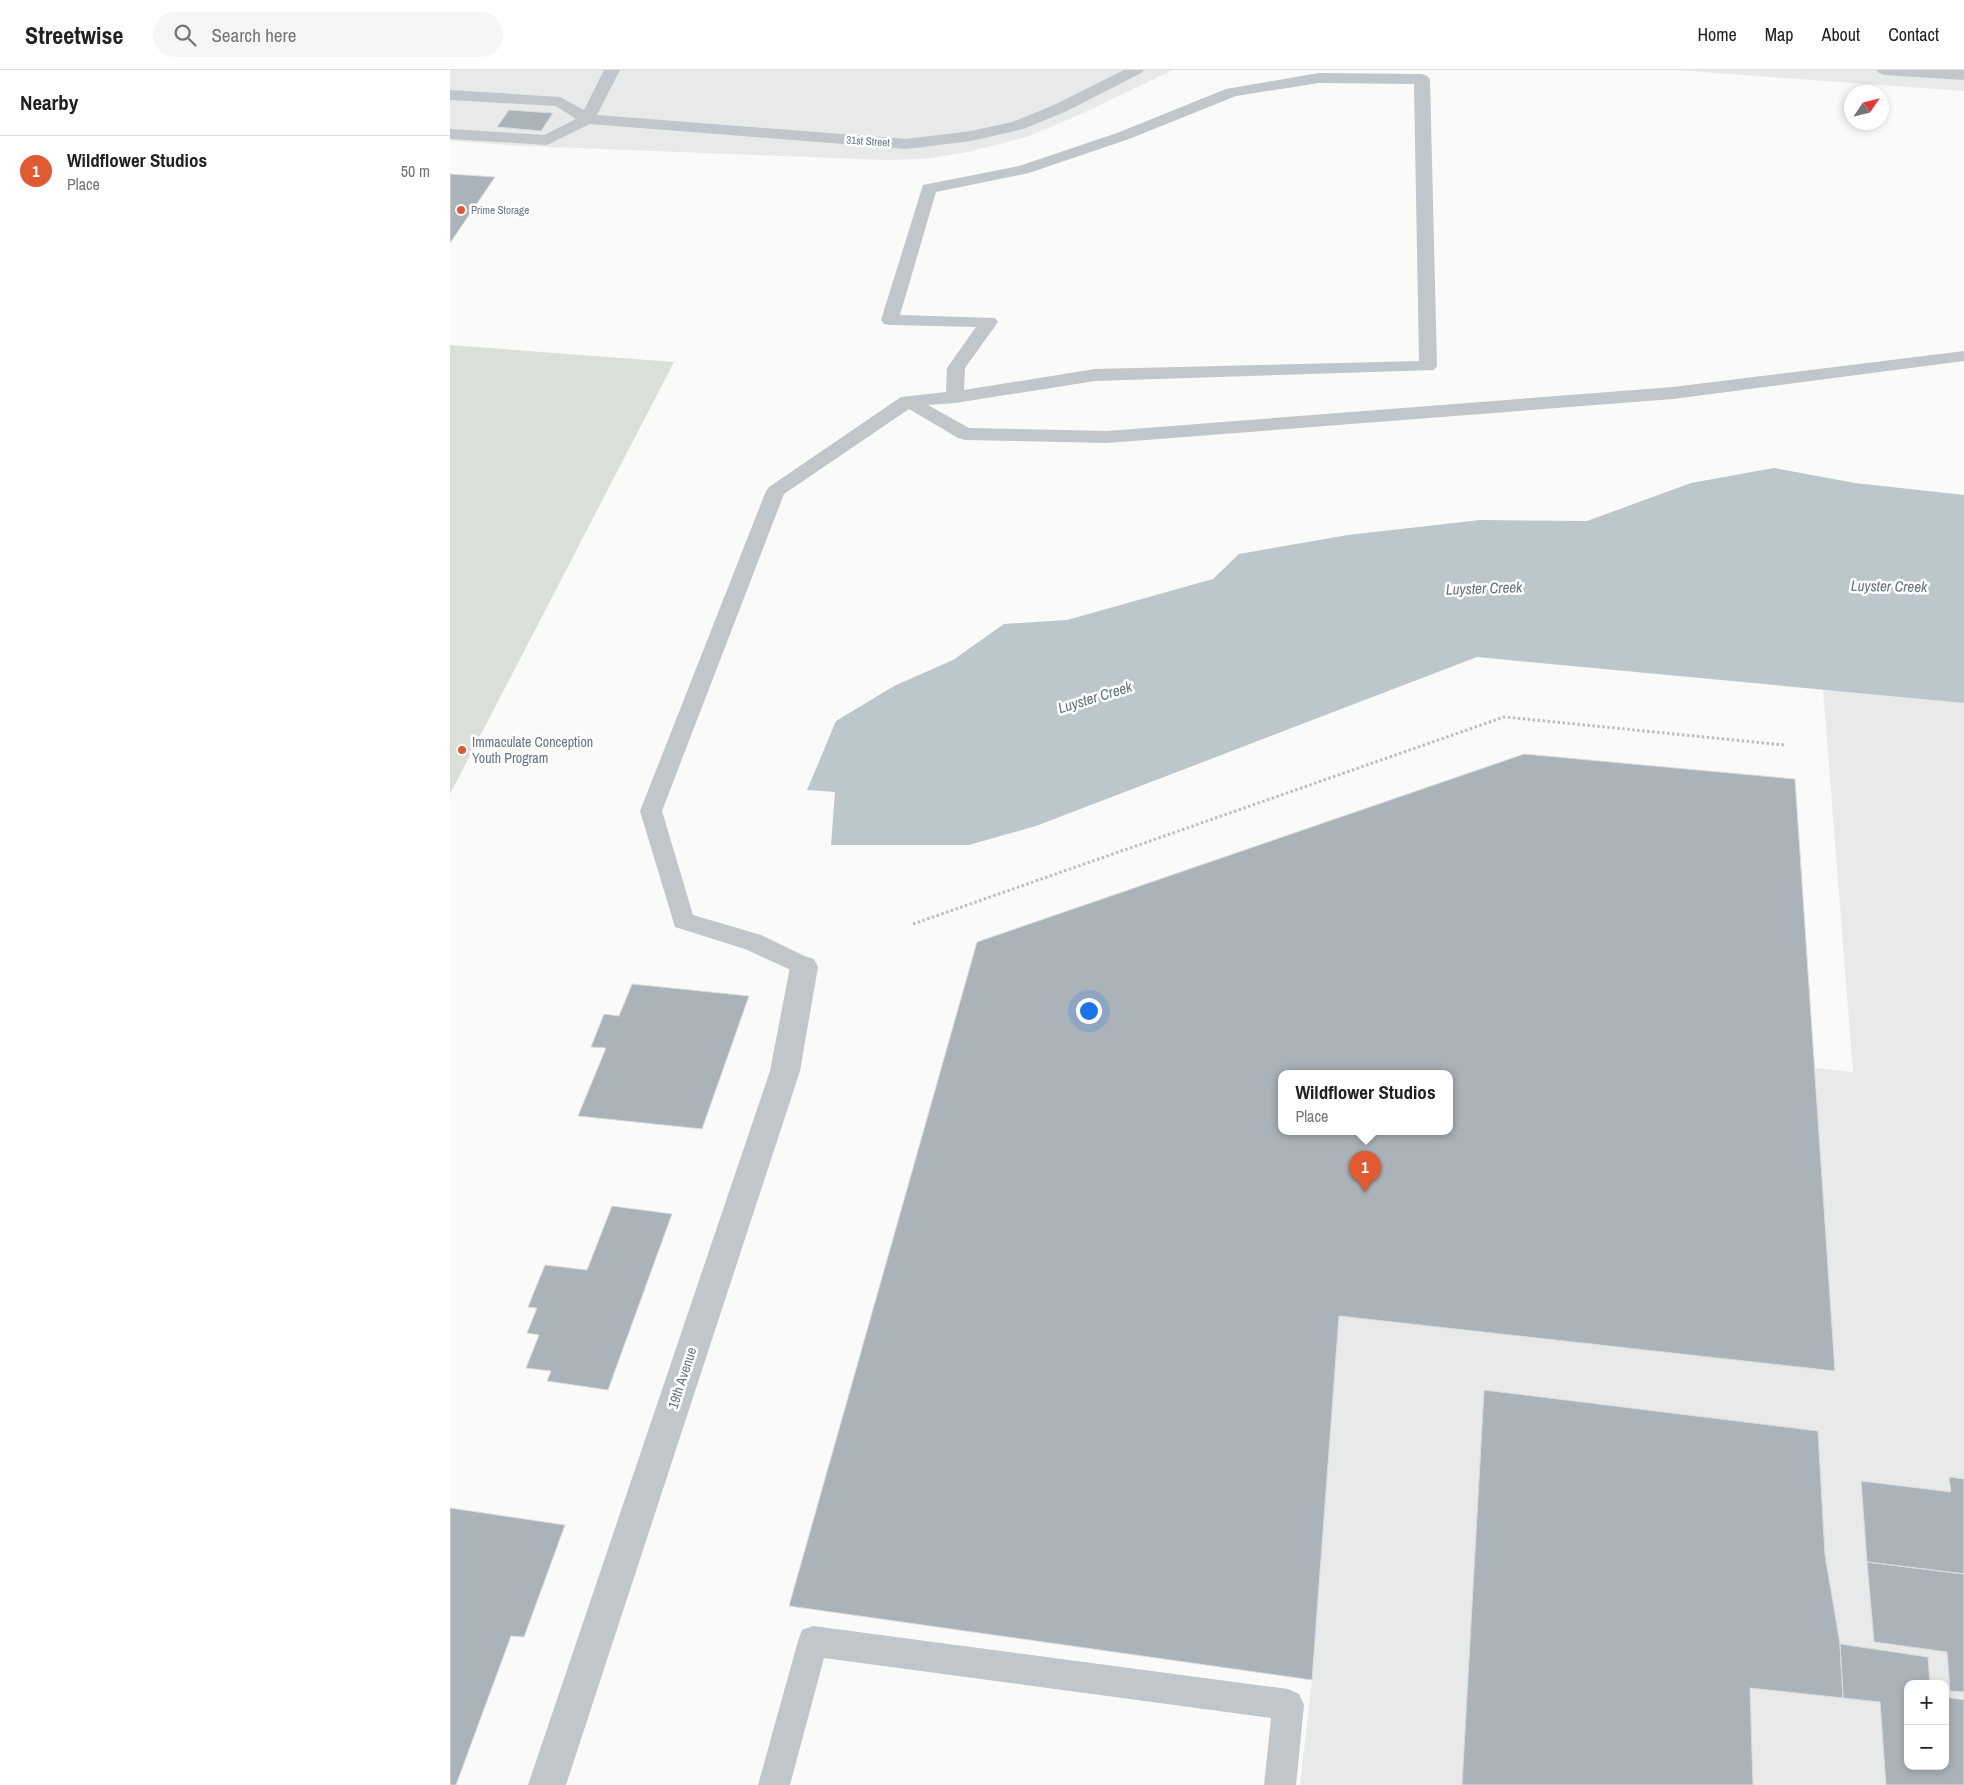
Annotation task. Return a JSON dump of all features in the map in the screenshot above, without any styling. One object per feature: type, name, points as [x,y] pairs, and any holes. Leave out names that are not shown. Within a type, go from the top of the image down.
[{"type":"street","name":"19th Avenue","points":[[547,1785],[785,1071],[804,967]]},
{"type":"lane","points":[[450,134],[547,140],[587,119],[612,70]]},
{"type":"lane","name":"31st Street","points":[[450,95],[560,102],[587,119],[906,144],[959,138],[1033,120],[1136,70]]},
{"type":"lane","points":[[1884,70],[1964,75]]},
{"type":"lane","points":[[804,967],[753,942],[683,921],[651,811],[776,491],[908,401],[955,397],[1095,375],[1428,366],[1422,79],[1319,78],[1232,92],[1123,136],[1023,170],[929,189],[890,320],[989,322],[956,368],[955,397]]},
{"type":"lane","points":[[908,401],[964,434],[1107,437],[1673,393],[1964,356]]},
{"type":"lane","points":[[774,1785],[813,1641],[1288,1705],[1280,1785]]},
{"type":"path","points":[[913,924],[1504,718],[1785,745]]},
{"type":"shaded area","points":[[450,70],[1173,70],[1081,114],[1027,137],[968,152],[924,159],[886,160],[524,146],[450,141]]},
{"type":"shaded area","points":[[1675,70],[1964,70],[1964,91]]},
{"type":"shaded area","points":[[450,345],[674,362],[450,794]]},
{"type":"shaded area","points":[[1823,689],[1964,703],[1964,1785],[1300,1785],[1312,1680],[1339,1316],[1835,1371],[1815,1068],[1853,1072]]},
{"type":"water","name":"Luyster Creek","points":[[1774,468],[1855,483],[1964,495],[1964,703],[1477,657],[1036,826],[969,845],[831,845],[835,792],[807,790],[836,721],[894,686],[953,660],[1004,624],[1067,620],[1213,579],[1239,554],[1348,535],[1480,520],[1587,521],[1691,483]]},
{"type":"building","points":[[509,110],[553,113],[541,131],[497,127]]},
{"type":"building","name":"Prime Storage","points":[[450,174],[495,177],[450,243]]},
{"type":"building","points":[[1524,754],[1795,779],[1835,1371],[1339,1316],[1312,1680],[789,1606],[977,942]]},
{"type":"building","points":[[632,984],[749,996],[702,1129],[578,1116],[606,1048],[591,1047],[604,1014],[619,1016]]},
{"type":"building","points":[[612,1206],[672,1214],[608,1390],[547,1381],[551,1371],[526,1368],[539,1335],[527,1333],[537,1308],[528,1307],[545,1265],[587,1270]]},
{"type":"building","points":[[1484,1390],[1818,1431],[1825,1555],[1840,1644],[1843,1698],[1750,1688],[1753,1785],[1462,1785]]},
{"type":"building","points":[[1949,1477],[1964,1479],[1964,1574],[1867,1562],[1861,1481],[1951,1492]]},
{"type":"building","points":[[450,1508],[565,1525],[524,1637],[511,1636],[456,1785],[450,1785]]},
{"type":"building","points":[[1867,1562],[1964,1574],[1964,1692],[1950,1691],[1947,1652],[1874,1642]]},
{"type":"building","points":[[1840,1644],[1928,1657],[1930,1680],[1904,1680],[1904,1770],[1949,1770],[1949,1698],[1964,1700],[1964,1785],[1886,1785],[1880,1702],[1843,1698]]},
{"type":"place","name":"Prime Storage","points":[[461,210]]},
{"type":"place","name":"Immaculate Conception Youth Program","points":[[462,750]]},
{"type":"place","name":"Wildflower Studios","points":[[1365,1192]]}]
